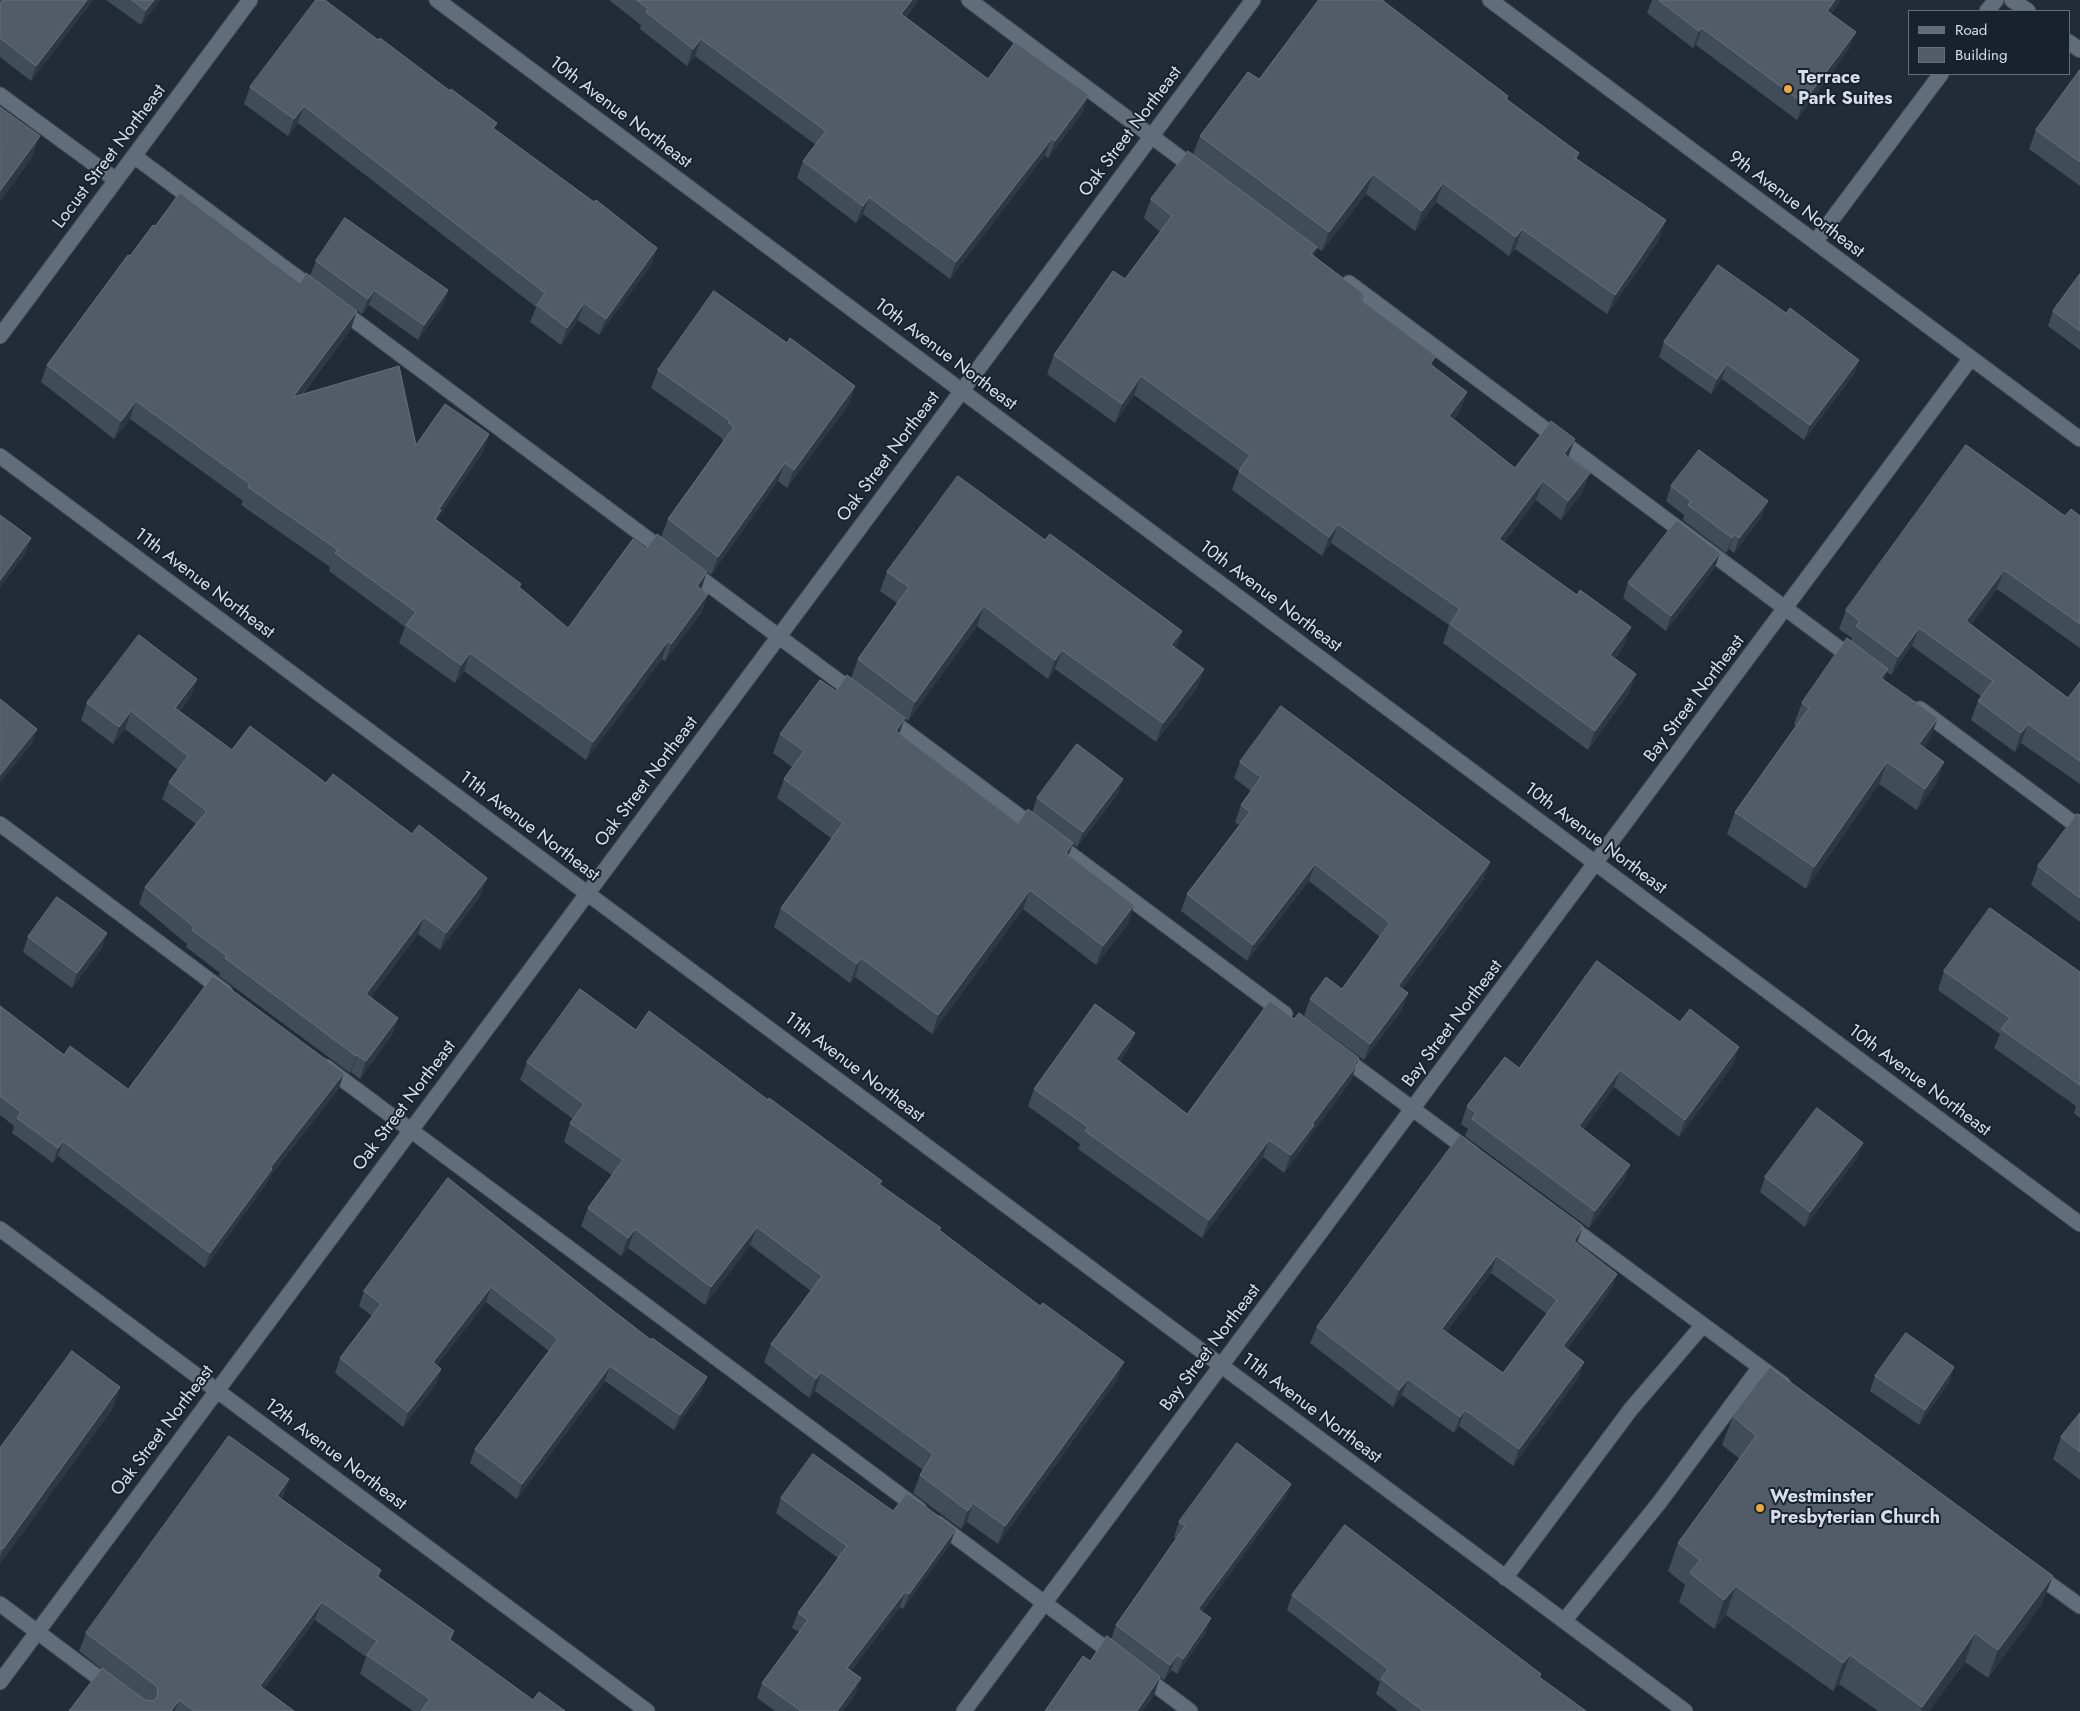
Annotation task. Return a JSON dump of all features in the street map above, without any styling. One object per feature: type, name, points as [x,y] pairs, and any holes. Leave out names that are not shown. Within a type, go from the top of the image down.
[{"type":"street","name":"Locust Street Northeast","points":[[0,336],[250,0]]},
{"type":"street","name":"10th Avenue Northeast","points":[[437,0],[2080,1224]]},
{"type":"street","points":[[969,0],[1207,177]]},
{"type":"street","name":"Oak Street Northeast","points":[[0,1682],[1253,0]]},
{"type":"street","name":"9th Avenue Northeast","points":[[1490,0],[2080,439]]},
{"type":"street","points":[[1988,10],[1996,0]]},
{"type":"street","points":[[2012,0],[2027,10]]},
{"type":"street","points":[[1815,242],[1940,75]]},
{"type":"street","points":[[0,95],[116,180]]},
{"type":"street","points":[[134,156],[1294,1020]]},
{"type":"street","points":[[1334,272],[1865,668]]},
{"type":"street","name":"Bay Street Northeast","points":[[964,1711],[1971,358]]},
{"type":"street","name":"11th Avenue Northeast","points":[[0,456],[1685,1711]]},
{"type":"street","points":[[1905,697],[2080,828]]},
{"type":"street","points":[[0,824],[237,1001]]},
{"type":"street","points":[[1325,1044],[1483,1162]]},
{"type":"street","points":[[316,1060],[1190,1711]]},
{"type":"street","points":[[1554,1214],[1792,1391]]},
{"type":"street","name":"12th Avenue Northeast","points":[[0,1228],[647,1711]]},
{"type":"street","points":[[1505,1578],[1631,1409],[1703,1325]]},
{"type":"street","points":[[1564,1621],[1659,1503],[1760,1367]]},
{"type":"street","points":[[2024,1565],[2080,1606]]},
{"type":"street","points":[[0,1604],[143,1711]]},
{"type":"building","points":[[4,0],[87,0],[36,66],[0,38],[0,5]]},
{"type":"building","points":[[132,0],[154,0],[146,10]]},
{"type":"building","points":[[316,0],[325,0],[378,40],[380,38],[450,91],[451,89],[497,123],[493,128],[594,202],[596,200],[657,248],[606,319],[584,303],[567,328],[537,305],[545,293],[304,106],[294,119],[250,87]]},
{"type":"building","points":[[637,0],[912,0],[901,14],[988,79],[1015,42],[1089,95],[1055,141],[1052,138],[956,262],[869,197],[863,206],[803,161],[826,131],[701,39],[693,49],[646,12],[648,9]]},
{"type":"building","points":[[1319,0],[1382,0],[1508,96],[1506,99],[1579,153],[1575,158],[1666,220],[1615,295],[1522,229],[1516,237],[1443,183],[1422,211],[1373,174],[1329,232],[1200,136],[1248,72],[1259,79]]},
{"type":"building","name":"Terrace Park Suites","points":[[1659,0],[1835,0],[1827,11],[1856,32],[1803,103],[1702,28],[1699,31]]},
{"type":"building","points":[[2080,70],[2080,162],[2036,130]]},
{"type":"building","points":[[0,107],[40,136],[0,191]]},
{"type":"building","points":[[1188,151],[1317,247],[1311,254],[1364,294],[1360,299],[1436,356],[1430,364],[1467,392],[1449,416],[1515,468],[1551,421],[1575,439],[1564,454],[1590,473],[1568,501],[1543,481],[1499,539],[1577,595],[1580,590],[1631,627],[1610,655],[1636,674],[1595,731],[1450,624],[1460,609],[1338,524],[1329,537],[1239,471],[1250,455],[1141,376],[1122,404],[1054,355],[1113,271],[1125,279],[1172,216],[1151,199]]},
{"type":"building","points":[[180,193],[300,283],[306,273],[357,311],[293,397],[399,366],[416,445],[445,404],[489,434],[439,509],[441,510],[435,519],[521,584],[519,587],[568,628],[633,539],[646,549],[657,534],[707,572],[697,586],[708,594],[671,644],[668,641],[593,742],[470,653],[461,665],[406,625],[416,612],[335,553],[338,550],[248,487],[250,484],[136,401],[121,421],[47,365],[128,255],[130,256]]},
{"type":"building","points":[[345,218],[448,290],[424,325],[374,290],[368,299],[316,261]]},
{"type":"building","points":[[1718,265],[1786,313],[1790,308],[1859,360],[1810,425],[1727,364],[1717,379],[1664,342]]},
{"type":"building","points":[[2080,274],[2080,331],[2053,311]]},
{"type":"building","points":[[714,291],[787,343],[790,338],[855,386],[794,470],[785,463],[718,557],[668,519],[734,427],[728,422],[730,421],[658,370]]},
{"type":"building","points":[[1966,445],[2065,516],[2071,509],[2080,516],[2080,624],[2004,570],[1966,621],[2068,698],[2080,682],[2080,761],[2028,724],[2021,733],[1978,701],[1993,681],[1919,628],[1898,657],[1856,626],[1860,621],[1846,610]]},
{"type":"building","points":[[1699,450],[1768,501],[1739,538],[1734,534],[1732,538],[1688,505],[1691,501],[1671,486]]},
{"type":"building","points":[[958,476],[1045,540],[1050,534],[1182,631],[1171,645],[1204,669],[1163,723],[1062,650],[1055,660],[984,606],[915,702],[858,659],[909,587],[887,572]]},
{"type":"building","points":[[0,515],[31,538],[0,580]]},
{"type":"building","points":[[1677,520],[1720,553],[1671,616],[1628,583]]},
{"type":"building","points":[[139,635],[197,679],[175,708],[232,750],[250,726],[326,783],[333,774],[412,834],[419,825],[487,878],[446,933],[424,917],[366,994],[398,1018],[366,1061],[356,1056],[225,958],[227,956],[192,930],[194,927],[145,887],[207,811],[169,782],[188,756],[131,711],[119,727],[87,703]]},
{"type":"building","points":[[1847,638],[1888,669],[1881,678],[1938,718],[1919,744],[1944,762],[1925,789],[1887,762],[1814,867],[1735,812],[1809,708],[1802,703]]},
{"type":"building","points":[[847,675],[905,718],[896,731],[1018,823],[1028,809],[1073,843],[1066,853],[1134,905],[1103,946],[1030,890],[938,1015],[861,958],[857,964],[781,908],[843,823],[784,779],[804,751],[780,734],[820,680],[836,691]]},
{"type":"building","points":[[0,699],[37,729],[0,775]]},
{"type":"building","points":[[1281,706],[1490,862],[1398,986],[1408,993],[1370,1044],[1310,999],[1326,977],[1342,989],[1390,923],[1315,864],[1253,945],[1187,894],[1250,812],[1241,805],[1261,777],[1240,762]]},
{"type":"building","points":[[1077,744],[1123,779],[1083,832],[1037,798]]},
{"type":"building","points":[[2077,814],[2080,815],[2080,898],[2038,866]]},
{"type":"building","points":[[57,897],[107,933],[77,973],[28,937]]},
{"type":"building","points":[[1990,908],[2080,972],[2080,1085],[2001,1029],[2010,1018],[1944,971]]},
{"type":"building","points":[[1597,961],[1680,1022],[1690,1009],[1739,1047],[1685,1120],[1620,1070],[1579,1126],[1630,1165],[1595,1211],[1472,1119],[1476,1113],[1467,1106],[1505,1057],[1519,1068]]},
{"type":"building","points":[[213,976],[344,1073],[270,1168],[272,1169],[210,1253],[63,1141],[58,1148],[17,1118],[21,1112],[0,1096],[0,1006],[64,1055],[70,1046],[128,1089]]},
{"type":"building","points":[[580,989],[636,1030],[649,1011],[768,1100],[769,1098],[882,1181],[879,1184],[941,1228],[939,1230],[1040,1306],[1043,1303],[1124,1362],[1005,1526],[973,1503],[968,1511],[920,1475],[933,1454],[821,1372],[816,1379],[771,1344],[822,1276],[757,1227],[711,1287],[635,1229],[628,1238],[588,1208],[623,1160],[570,1123],[584,1104],[527,1062]]},
{"type":"building","points":[[1270,1001],[1294,1019],[1299,1013],[1359,1058],[1355,1063],[1357,1065],[1291,1155],[1269,1140],[1209,1220],[1085,1131],[1088,1127],[1034,1089],[1095,1004],[1135,1033],[1116,1059],[1187,1114]]},
{"type":"building","points":[[1817,1108],[1863,1143],[1810,1212],[1765,1177]]},
{"type":"building","points":[[1460,1135],[1583,1226],[1574,1241],[1617,1274],[1563,1346],[1584,1362],[1519,1449],[1465,1410],[1460,1417],[1408,1379],[1399,1390],[1317,1327]],"holes":[[[1497,1256],[1557,1300],[1503,1373],[1442,1329]]]},
{"type":"building","points":[[448,1178],[651,1340],[652,1338],[707,1377],[680,1415],[610,1366],[522,1484],[475,1449],[558,1339],[491,1287],[433,1362],[441,1369],[408,1412],[340,1358],[381,1304],[364,1291]]},
{"type":"building","points":[[1906,1333],[1954,1367],[1925,1410],[1875,1376]]},
{"type":"building","points":[[72,1351],[120,1387],[3,1549],[0,1550],[0,1448]]},
{"type":"building","points":[[1770,1367],[2053,1576],[1998,1650],[1975,1633],[1922,1707],[1850,1655],[1843,1663],[1736,1586],[1724,1600],[1690,1573],[1700,1560],[1678,1543],[1756,1436],[1733,1416]]},
{"type":"building","points":[[2080,1413],[2080,1452],[2061,1437]]},
{"type":"building","points":[[229,1436],[289,1479],[277,1496],[381,1570],[377,1576],[454,1631],[449,1639],[533,1700],[539,1692],[565,1711],[421,1711],[430,1699],[367,1655],[377,1641],[322,1602],[260,1686],[294,1711],[194,1711],[179,1700],[171,1711],[69,1711],[102,1668],[145,1700],[153,1701],[157,1698],[158,1689],[155,1685],[86,1633]]},
{"type":"building","points":[[1237,1443],[1291,1484],[1198,1609],[1211,1618],[1183,1659],[1177,1655],[1170,1665],[1116,1625],[1185,1526],[1179,1522]]},
{"type":"building","points":[[813,1454],[893,1511],[907,1493],[956,1529],[909,1594],[905,1592],[847,1668],[861,1678],[837,1711],[801,1711],[762,1683],[808,1620],[798,1613],[847,1546],[781,1498]]},
{"type":"building","points":[[1345,1525],[1541,1674],[1539,1677],[1586,1711],[1423,1711],[1381,1679],[1388,1669],[1292,1595]]},
{"type":"building","points":[[1107,1636],[1160,1677],[1137,1711],[1045,1711],[1083,1656],[1090,1661]]},
{"type":"place","name":"Terrace Park Suites","points":[[1788,89]]},
{"type":"place","name":"Westminster Presbyterian Church","points":[[1760,1508]]}]
